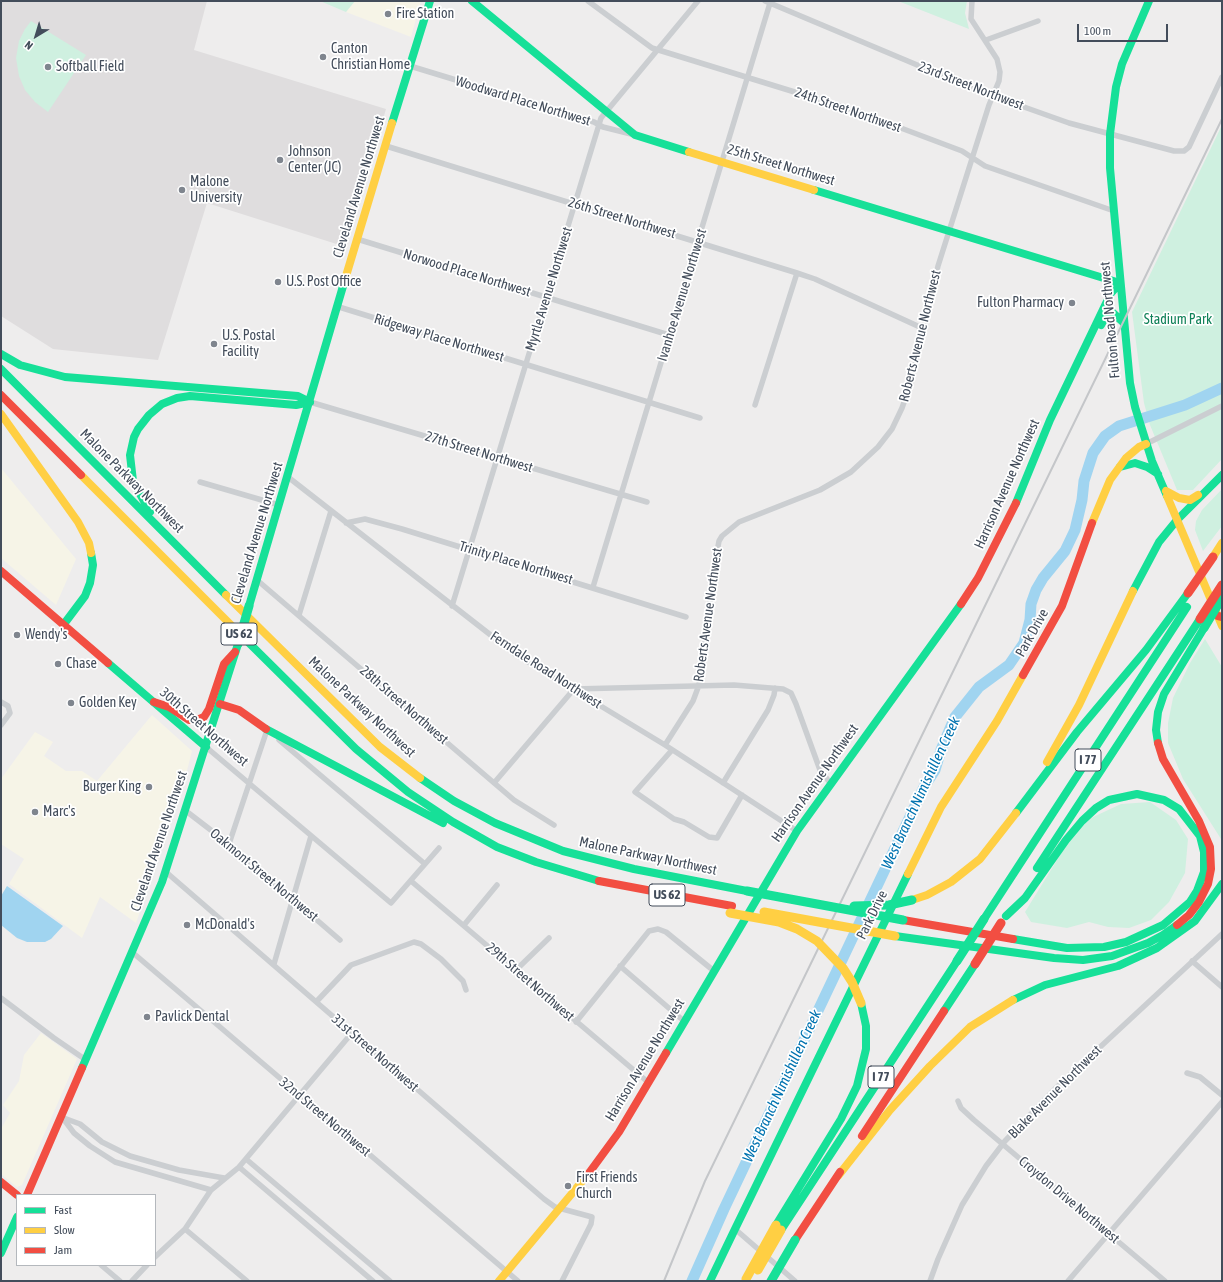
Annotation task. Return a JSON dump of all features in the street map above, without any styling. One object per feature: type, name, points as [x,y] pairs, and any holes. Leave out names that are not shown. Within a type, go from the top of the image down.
[{"type":"main road","name":"Cleveland Avenue Northwest","points":[[27,1194],[62,1117],[166,872],[237,648],[339,307],[357,239],[430,1]]},
{"type":"main road","name":"25th Street Northwest","points":[[472,1],[605,112],[635,135],[1120,282]]},
{"type":"main road","name":"Fulton Road Northwest","points":[[1149,1],[1129,45],[1120,70],[1112,108],[1110,134],[1110,168],[1130,383],[1135,407],[1145,440],[1177,520],[1220,617],[1222,626]]},
{"type":"main road","name":"Harrison Avenue Northwest","points":[[499,1281],[560,1209],[603,1154],[648,1084],[797,831],[953,616],[978,578],[1008,522],[1044,432],[1111,293],[1120,282]]},
{"type":"main road","points":[[1083,351],[1090,346],[1107,314],[1113,312],[1124,323]]},
{"type":"main road","points":[[1,354],[34,370],[65,377],[298,396],[310,402]]},
{"type":"main road","name":"Malone Parkway Northwest","points":[[1,369],[363,732],[416,775],[454,801],[495,823],[564,851],[634,869],[802,900]]},
{"type":"main road","name":"US 62","points":[[1,395],[356,749],[408,792],[453,822],[497,847],[542,864],[602,882],[631,894],[731,909]]},
{"type":"main road","points":[[166,534],[138,492],[133,482],[130,464],[134,437],[149,414],[168,402],[190,396],[296,405],[310,402]]},
{"type":"main road","points":[[1,414],[78,522],[89,543],[93,565],[90,582],[85,596],[64,624]]},
{"type":"main road","name":"Park Drive","points":[[710,1281],[941,807],[997,721],[1062,606],[1103,493],[1117,469],[1145,440]]},
{"type":"main road","points":[[1117,469],[1124,465],[1134,463],[1147,467],[1158,474]]},
{"type":"main road","points":[[1024,802],[1079,705],[1145,566],[1159,542],[1177,520],[1222,475]]},
{"type":"main road","points":[[1166,491],[1179,498],[1190,500],[1204,493]]},
{"type":"main road","points":[[1214,560],[1222,543]]},
{"type":"main road","name":"I 77","points":[[747,1280],[779,1227],[957,961],[1214,560],[1222,554]]},
{"type":"main road","name":"30th Street Northwest","points":[[1,571],[206,747]]},
{"type":"main road","name":"I 77","points":[[771,1281],[795,1240],[838,1176],[852,1151],[1222,584]]},
{"type":"main road","points":[[802,900],[866,906],[888,905],[912,900],[938,890],[969,869],[992,846],[1077,732],[1190,597]]},
{"type":"main road","points":[[731,909],[895,936],[1063,960],[1094,959],[1122,953],[1148,943],[1174,927],[1189,915],[1199,902],[1208,884],[1211,864],[1210,847],[1199,821],[1163,759],[1157,740],[1156,730],[1158,712],[1164,694],[1222,598]]},
{"type":"main road","points":[[154,702],[169,707],[187,719],[196,720],[204,717],[209,709],[224,664],[237,648]]},
{"type":"main road","points":[[220,704],[239,710],[266,729],[451,827],[497,847]]},
{"type":"main road","points":[[802,900],[903,920],[1067,948],[1104,947],[1126,942],[1163,925],[1178,914],[1190,902],[1197,891],[1204,872],[1204,852],[1200,836],[1186,816],[1164,800],[1137,794],[1109,800],[1096,808],[1082,821],[1066,840],[1025,898],[1004,920]]},
{"type":"main road","points":[[838,1176],[900,1099],[959,1037],[985,1016],[1010,1000],[1046,985],[1118,966],[1157,948],[1183,931],[1202,912],[1222,884]]},
{"type":"main road","points":[[731,909],[779,922],[797,929],[817,941],[844,968],[861,1003],[866,1026],[866,1049],[857,1086],[841,1119],[779,1227]]},
{"type":"main road","points":[[929,941],[1018,959],[1062,966],[1090,966],[1135,958]]},
{"type":"main road","points":[[1,1182],[16,1194]]},
{"type":"main road","points":[[1,1253],[16,1219]]},
{"type":"street","name":"24th Street Northwest","points":[[588,1],[657,50],[853,110],[962,151],[985,166],[1114,211]]},
{"type":"street","name":"Myrtle Avenue Northwest","points":[[452,606],[599,125],[605,112],[698,1]]},
{"type":"street","name":"Roberts Avenue Northwest","points":[[665,745],[693,701],[699,686],[719,541],[724,533],[739,522],[820,490],[837,481],[859,466],[872,454],[889,432],[902,408],[911,382],[922,328],[938,266],[972,158],[999,81],[1000,68],[995,55],[971,19],[972,1]]},
{"type":"street","name":"23rd Street Northwest","points":[[768,2],[994,96],[1069,123],[1174,151],[1184,151],[1192,142],[1222,77]]},
{"type":"street","name":"Ivanhoe Avenue Northwest","points":[[593,587],[748,77],[768,2]]},
{"type":"street","points":[[986,40],[1038,21]]},
{"type":"street","name":"Woodward Place Northwest","points":[[410,66],[627,134],[635,135]]},
{"type":"street","name":"26th Street Northwest","points":[[386,146],[698,241],[815,279],[922,328]]},
{"type":"street","name":"Norwood Place Northwest","points":[[357,239],[669,335]]},
{"type":"street","points":[[755,405],[797,273]]},
{"type":"street","name":"Ridgeway Place Northwest","points":[[339,307],[700,418]]},
{"type":"street","name":"27th Street Northwest","points":[[310,402],[647,502]]},
{"type":"street","points":[[1145,440],[1222,406]]},
{"type":"street","name":"Ferndale Road Northwest","points":[[288,477],[515,654],[665,745],[797,831]]},
{"type":"street","points":[[200,482],[279,505]]},
{"type":"street","points":[[299,615],[331,511]]},
{"type":"street","name":"Trinity Place Northwest","points":[[346,523],[365,519],[593,587],[686,617]]},
{"type":"street","name":"28th Street Northwest","points":[[257,580],[514,800],[554,825]]},
{"type":"street","points":[[494,783],[574,689],[734,685],[783,689],[791,693],[820,770],[831,784]]},
{"type":"street","points":[[723,782],[768,710],[775,688]]},
{"type":"street","points":[[1,702],[8,706],[10,713],[1,725]]},
{"type":"street","points":[[229,844],[266,729],[425,864]]},
{"type":"street","name":"30th Street Northwest","points":[[206,747],[391,903],[411,881]]},
{"type":"street","points":[[672,750],[634,792],[674,819],[684,822],[709,837],[717,838],[742,795]]},
{"type":"street","name":"Oakmont Street Northwest","points":[[186,811],[229,844],[340,940]]},
{"type":"street","points":[[274,964],[312,836]]},
{"type":"street","points":[[411,881],[439,848]]},
{"type":"street","name":"31st Street Northwest","points":[[166,872],[317,1001],[352,1034],[544,1200],[560,1209],[590,1215],[593,1218],[592,1224],[562,1281]]},
{"type":"street","name":"29th Street Northwest","points":[[411,881],[648,1084]]},
{"type":"street","points":[[464,925],[497,884]]},
{"type":"street","points":[[576,1022],[649,931],[658,929],[675,939],[714,971]]},
{"type":"street","name":"Blake Avenue Northwest","points":[[930,1281],[940,1252],[962,1206],[986,1166],[1002,1144],[1057,1087],[1222,934]]},
{"type":"street","points":[[516,970],[549,938]]},
{"type":"street","points":[[317,1001],[351,965],[414,942],[421,944],[441,960],[463,981],[466,990]]},
{"type":"street","name":"32nd Street Northwest","points":[[132,952],[299,1096],[518,1281]]},
{"type":"street","points":[[1192,961],[1222,987]]},
{"type":"street","points":[[620,966],[685,1022]]},
{"type":"street","points":[[1,998],[86,1060]]},
{"type":"street","points":[[156,1256],[185,1229],[211,1190],[239,1167],[352,1034]]},
{"type":"street","points":[[1187,1073],[1200,1077],[1222,1095]]},
{"type":"street","name":"Croydon Drive Northwest","points":[[958,1101],[964,1111],[1165,1281]]},
{"type":"street","points":[[1068,1281],[1222,1102]]},
{"type":"street","points":[[62,1117],[80,1124],[112,1148],[145,1161],[192,1173],[224,1178]]},
{"type":"street","points":[[62,1117],[74,1133],[107,1158],[124,1166],[211,1190]]},
{"type":"street","points":[[107,1158],[112,1148]]},
{"type":"street","points":[[246,1159],[390,1281]]},
{"type":"street","points":[[239,1167],[373,1281]]},
{"type":"street","points":[[185,1229],[246,1281]]},
{"type":"street","points":[[735,1229],[795,1281]]},
{"type":"street","points":[[103,1266],[120,1281]]},
{"type":"street","points":[[132,1281],[146,1266]]},
{"type":"shaded area","name":"Malone University","points":[[1,1],[207,1],[194,50],[386,109],[346,247],[207,203],[158,360],[53,349],[1,316]]},
{"type":"shaded area","points":[[355,1],[421,1],[411,37],[346,12]]},
{"type":"shaded area","points":[[1,468],[76,559],[56,605],[1,558]]},
{"type":"shaded area","points":[[152,715],[192,751],[181,794],[136,923],[100,897],[82,938],[9,884],[24,859],[1,844],[1,779],[35,732],[53,742],[44,756],[66,771],[82,771],[97,781]]},
{"type":"shaded area","points":[[41,1033],[77,1059],[22,1185],[17,1187],[1,1174],[1,1129],[10,1113],[3,1105],[19,1081],[24,1055]]},
{"type":"green space","points":[[320,1],[355,1],[346,12]]},
{"type":"green space","points":[[898,1],[967,1],[965,13],[969,29]]},
{"type":"green space","name":"Softball Field","points":[[31,21],[86,55],[48,112],[35,102],[25,90],[19,76],[16,58],[19,41]]},
{"type":"green space","name":"Stadium Park","points":[[1222,125],[1222,459],[1193,490],[1177,490],[1150,425],[1144,403],[1132,312]]},
{"type":"green space","points":[[1222,489],[1222,526],[1203,551],[1195,530],[1196,521],[1202,510]]},
{"type":"green space","points":[[1205,639],[1222,667],[1221,839],[1183,779],[1168,743],[1168,723],[1173,698],[1190,663]]},
{"type":"green space","points":[[1150,802],[1176,820],[1188,839],[1185,873],[1169,902],[1151,920],[1129,928],[1108,927],[1089,922],[1067,928],[1031,922],[1025,912],[1070,839],[1091,818],[1121,804]]},
{"type":"water","points":[[7,886],[63,926],[51,939],[45,942],[27,942],[17,938],[1,925],[1,896]]},
{"type":"waterway","name":"West Branch Nimishillen Creek","points":[[692,1281],[724,1209],[924,787],[935,770],[941,750],[955,717],[979,687],[1009,665],[1024,643],[1030,620],[1031,604],[1036,590],[1043,578],[1065,551],[1075,530],[1082,500],[1084,481],[1093,453],[1105,436],[1119,426],[1185,405],[1222,388]]},
{"type":"railway","points":[[664,1281],[705,1181],[1222,119]]},
{"type":"traffic: fast","points":[[392,123],[430,1]]},
{"type":"traffic: fast","points":[[472,1],[635,135],[689,152]]},
{"type":"traffic: fast","points":[[1149,1],[1122,64],[1116,87],[1110,134],[1110,168],[1130,383],[1135,407],[1152,461],[1167,496]]},
{"type":"traffic: fast","points":[[814,190],[1120,283]]},
{"type":"traffic: fast","points":[[249,606],[346,276]]},
{"type":"traffic: fast","points":[[1016,503],[1050,420],[1111,293],[1120,283]]},
{"type":"traffic: fast","points":[[1101,325],[1107,314],[1112,312],[1124,323]]},
{"type":"traffic: fast","points":[[1,354],[20,365],[65,377],[298,396],[310,402]]},
{"type":"traffic: fast","points":[[1,369],[226,595]]},
{"type":"traffic: fast","points":[[150,512],[133,481],[130,455],[134,437],[138,429],[149,415],[162,404],[177,398],[190,396],[296,405],[310,402]]},
{"type":"traffic: fast","points":[[1120,467],[1135,463],[1147,467],[1158,474]]},
{"type":"traffic: fast","points":[[1133,591],[1159,542],[1177,520],[1222,475]]},
{"type":"traffic: fast","points":[[64,624],[85,596],[90,583],[93,565],[91,553]]},
{"type":"traffic: fast","points":[[1016,813],[1077,732],[1146,650],[1188,593]]},
{"type":"traffic: fast","points":[[1204,628],[1222,598]]},
{"type":"traffic: fast","points":[[666,1053],[797,831],[961,604]]},
{"type":"traffic: fast","points":[[238,644],[249,606]]},
{"type":"traffic: fast","points":[[984,919],[1187,607]]},
{"type":"traffic: fast","points":[[1037,868],[1200,619]]},
{"type":"traffic: fast","points":[[1158,743],[1156,730],[1158,712],[1164,694],[1204,628]]},
{"type":"traffic: fast","points":[[247,641],[356,749],[408,792],[453,822],[497,847],[536,862],[599,881]]},
{"type":"traffic: fast","points":[[82,1068],[162,882],[238,644]]},
{"type":"traffic: fast","points":[[108,663],[206,747]]},
{"type":"traffic: fast","points":[[266,729],[443,823]]},
{"type":"traffic: fast","points":[[420,778],[454,801],[495,823],[563,851],[634,869],[747,891]]},
{"type":"traffic: fast","points":[[1006,916],[1025,898],[1066,840],[1082,821],[1096,808],[1109,800],[1137,794],[1164,800],[1179,809],[1200,836],[1204,852],[1204,872],[1197,891],[1190,902],[1163,925],[1126,942],[1104,947],[1067,948],[1013,939]]},
{"type":"traffic: fast","points":[[735,1229],[908,874]]},
{"type":"traffic: fast","points":[[1013,1000],[1045,985],[1118,966],[1157,948],[1195,921],[1222,884]]},
{"type":"traffic: fast","points":[[747,891],[903,920]]},
{"type":"traffic: fast","points":[[854,906],[889,905],[912,900]]},
{"type":"traffic: fast","points":[[957,961],[984,919]]},
{"type":"traffic: fast","points":[[895,936],[1054,958],[1083,960],[1112,956],[1148,943],[1177,925]]},
{"type":"traffic: fast","points":[[781,1230],[957,961]]},
{"type":"traffic: fast","points":[[944,1011],[975,964]]},
{"type":"traffic: fast","points":[[776,1225],[841,1119],[857,1086],[866,1049],[866,1026],[861,1003]]},
{"type":"traffic: fast","points":[[1,1253],[16,1219]]},
{"type":"traffic: fast","points":[[710,1281],[735,1229]]},
{"type":"traffic: fast","points":[[771,1281],[795,1240]]},
{"type":"traffic: slow","points":[[346,276],[392,123]]},
{"type":"traffic: slow","points":[[689,152],[814,190]]},
{"type":"traffic: slow","points":[[1,414],[78,522],[89,543],[91,553]]},
{"type":"traffic: slow","points":[[1092,523],[1110,480],[1126,458],[1139,447],[1146,444]]},
{"type":"traffic: slow","points":[[81,475],[247,641]]},
{"type":"traffic: slow","points":[[1166,491],[1179,498],[1190,500],[1198,495]]},
{"type":"traffic: slow","points":[[1167,496],[1222,626]]},
{"type":"traffic: slow","points":[[1213,557],[1222,543]]},
{"type":"traffic: slow","points":[[1047,762],[1079,705],[1133,591]]},
{"type":"traffic: slow","points":[[226,595],[380,747],[420,778]]},
{"type":"traffic: slow","points":[[908,874],[941,807],[997,721],[1023,675]]},
{"type":"traffic: slow","points":[[912,900],[927,895],[951,882],[980,859],[1016,813]]},
{"type":"traffic: slow","points":[[764,912],[895,936]]},
{"type":"traffic: slow","points":[[730,913],[779,922],[797,929],[817,941],[843,968],[852,982],[861,1003]]},
{"type":"traffic: slow","points":[[838,1176],[890,1110],[930,1066],[970,1027],[1013,1000]]},
{"type":"traffic: slow","points":[[499,1281],[589,1173]]},
{"type":"traffic: slow","points":[[746,1279],[776,1225]]},
{"type":"traffic: slow","points":[[758,1270],[781,1230]]},
{"type":"traffic: jam","points":[[1,395],[81,475]]},
{"type":"traffic: jam","points":[[961,604],[978,578],[1016,503]]},
{"type":"traffic: jam","points":[[1023,675],[1062,606],[1092,523]]},
{"type":"traffic: jam","points":[[1188,593],[1213,557]]},
{"type":"traffic: jam","points":[[1,571],[108,663]]},
{"type":"traffic: jam","points":[[1200,619],[1222,585]]},
{"type":"traffic: jam","points":[[1218,616],[1222,617]]},
{"type":"traffic: jam","points":[[154,702],[169,707],[189,720],[197,720],[204,717],[209,709],[224,664],[235,652]]},
{"type":"traffic: jam","points":[[220,704],[239,710],[266,729]]},
{"type":"traffic: jam","points":[[1158,743],[1163,759],[1199,821],[1210,847],[1211,869],[1208,884],[1199,902],[1189,915],[1177,925]]},
{"type":"traffic: jam","points":[[599,881],[732,906]]},
{"type":"traffic: jam","points":[[903,920],[1013,939]]},
{"type":"traffic: jam","points":[[975,964],[1001,923]]},
{"type":"traffic: jam","points":[[862,1136],[944,1011]]},
{"type":"traffic: jam","points":[[589,1173],[619,1132],[666,1053]]},
{"type":"traffic: jam","points":[[27,1194],[82,1068]]},
{"type":"traffic: jam","points":[[795,1240],[840,1172]]},
{"type":"traffic: jam","points":[[1,1182],[16,1194]]},
{"type":"place","name":"Fire Station","points":[[388,14]]},
{"type":"place","name":"Canton Christian Home","points":[[323,57]]},
{"type":"place","name":"Softball Field","points":[[48,67]]},
{"type":"place","name":"Johnson Center (JC)","points":[[280,160]]},
{"type":"place","name":"Malone University","points":[[182,190]]},
{"type":"place","name":"U.S. Post Office","points":[[278,282]]},
{"type":"place","name":"Fulton Pharmacy","points":[[1072,303]]},
{"type":"place","name":"U.S. Postal Facility","points":[[214,344]]},
{"type":"place","name":"Wendy's","points":[[17,635]]},
{"type":"place","name":"Chase","points":[[58,664]]},
{"type":"place","name":"Golden Key","points":[[71,703]]},
{"type":"place","name":"Burger King","points":[[149,787]]},
{"type":"place","name":"Marc's","points":[[35,812]]},
{"type":"place","name":"McDonald's","points":[[187,925]]},
{"type":"place","name":"Pavlick Dental","points":[[147,1017]]},
{"type":"place","name":"First Friends Church","points":[[568,1186]]}]
